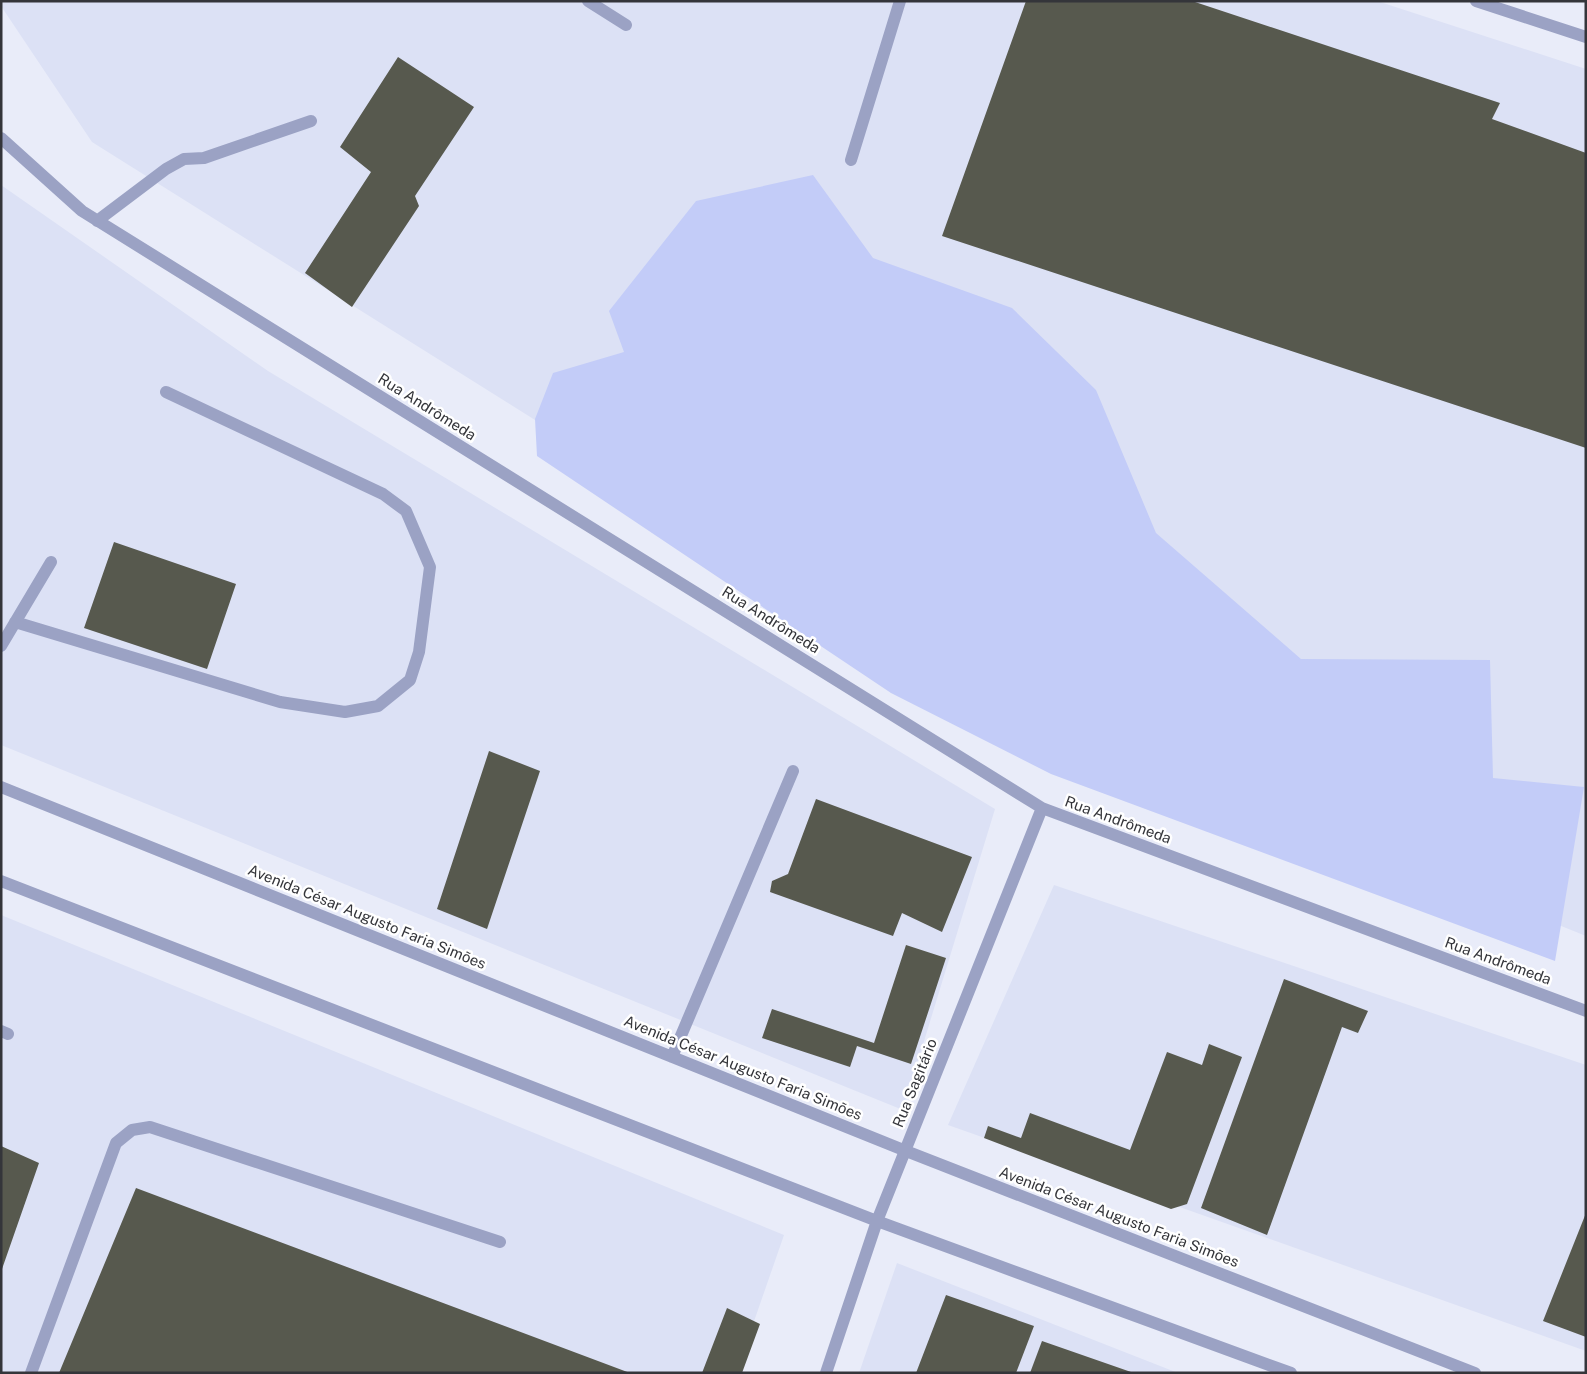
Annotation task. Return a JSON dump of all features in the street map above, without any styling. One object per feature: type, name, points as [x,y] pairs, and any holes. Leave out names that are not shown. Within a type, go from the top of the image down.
[{"type":"street","points":[[588,1],[626,25]]},
{"type":"street","points":[[851,160],[900,1]]},
{"type":"street","points":[[1476,1],[1586,37]]},
{"type":"street","points":[[98,221],[166,169],[184,159],[204,158],[311,121]]},
{"type":"street","name":"Rua Andrômeda","points":[[1,138],[82,211],[1042,808],[1586,1011]]},
{"type":"street","points":[[15,622],[280,702],[345,712],[378,706],[410,680],[419,652],[430,567],[406,511],[383,494],[166,392]]},
{"type":"street","points":[[1,646],[51,562]]},
{"type":"street","points":[[672,1057],[793,771]]},
{"type":"street","name":"Avenida César Augusto Faria Simões","points":[[1,787],[906,1151],[1475,1373]]},
{"type":"street","name":"Rua Sagitário","points":[[826,1373],[877,1221],[1042,808]]},
{"type":"street","points":[[1,881],[877,1221],[1291,1373]]},
{"type":"street","points":[[31,1373],[116,1143],[132,1130],[150,1127],[500,1242]]},
{"type":"shaded area","points":[[1,1],[1377,1],[1586,69],[1586,936],[946,678],[92,142],[1,6]]},
{"type":"shaded area","points":[[813,175],[873,258],[1012,308],[1096,390],[1156,533],[1301,659],[1490,660],[1493,778],[1584,787],[1555,961],[1051,774],[891,693],[537,456],[535,419],[553,373],[624,352],[609,311],[696,201]]},
{"type":"shaded area","points":[[1,185],[268,371],[995,809],[903,1110],[1,745]]},
{"type":"shaded area","points":[[1054,885],[1586,1065],[1586,1351],[948,1125]]},
{"type":"shaded area","points":[[1,915],[784,1235],[736,1373],[1,1373]]},
{"type":"shaded area","points":[[897,1263],[1178,1373],[859,1373]]},
{"type":"building","points":[[1026,1],[1192,1],[1500,103],[1492,119],[1586,153],[1586,448],[942,236]]},
{"type":"building","points":[[398,57],[474,107],[415,196],[419,206],[352,307],[305,273],[371,172],[340,147]]},
{"type":"building","points":[[114,542],[236,584],[207,669],[84,628]]},
{"type":"building","points":[[489,751],[540,771],[487,929],[437,909]]},
{"type":"building","points":[[816,799],[972,857],[942,932],[902,913],[893,936],[770,892],[772,881],[788,874]]},
{"type":"building","points":[[906,945],[946,958],[911,1064],[857,1046],[850,1067],[762,1038],[772,1009],[874,1043]]},
{"type":"building","points":[[1284,979],[1368,1011],[1358,1033],[1342,1027],[1267,1235],[1201,1208]]},
{"type":"building","points":[[1209,1044],[1242,1057],[1187,1204],[1171,1209],[984,1138],[988,1126],[1021,1138],[1030,1113],[1130,1150],[1167,1052],[1202,1065]]},
{"type":"building","points":[[1,1146],[39,1163],[2,1269],[1,1269]]},
{"type":"building","points":[[136,1188],[630,1373],[59,1373]]},
{"type":"building","points":[[1586,1213],[1586,1337],[1543,1321]]},
{"type":"building","points":[[946,1295],[1034,1326],[1016,1373],[916,1373]]},
{"type":"building","points":[[727,1308],[760,1324],[742,1373],[702,1373]]},
{"type":"building","points":[[1042,1341],[1131,1372],[1131,1373],[1030,1373]]}]
